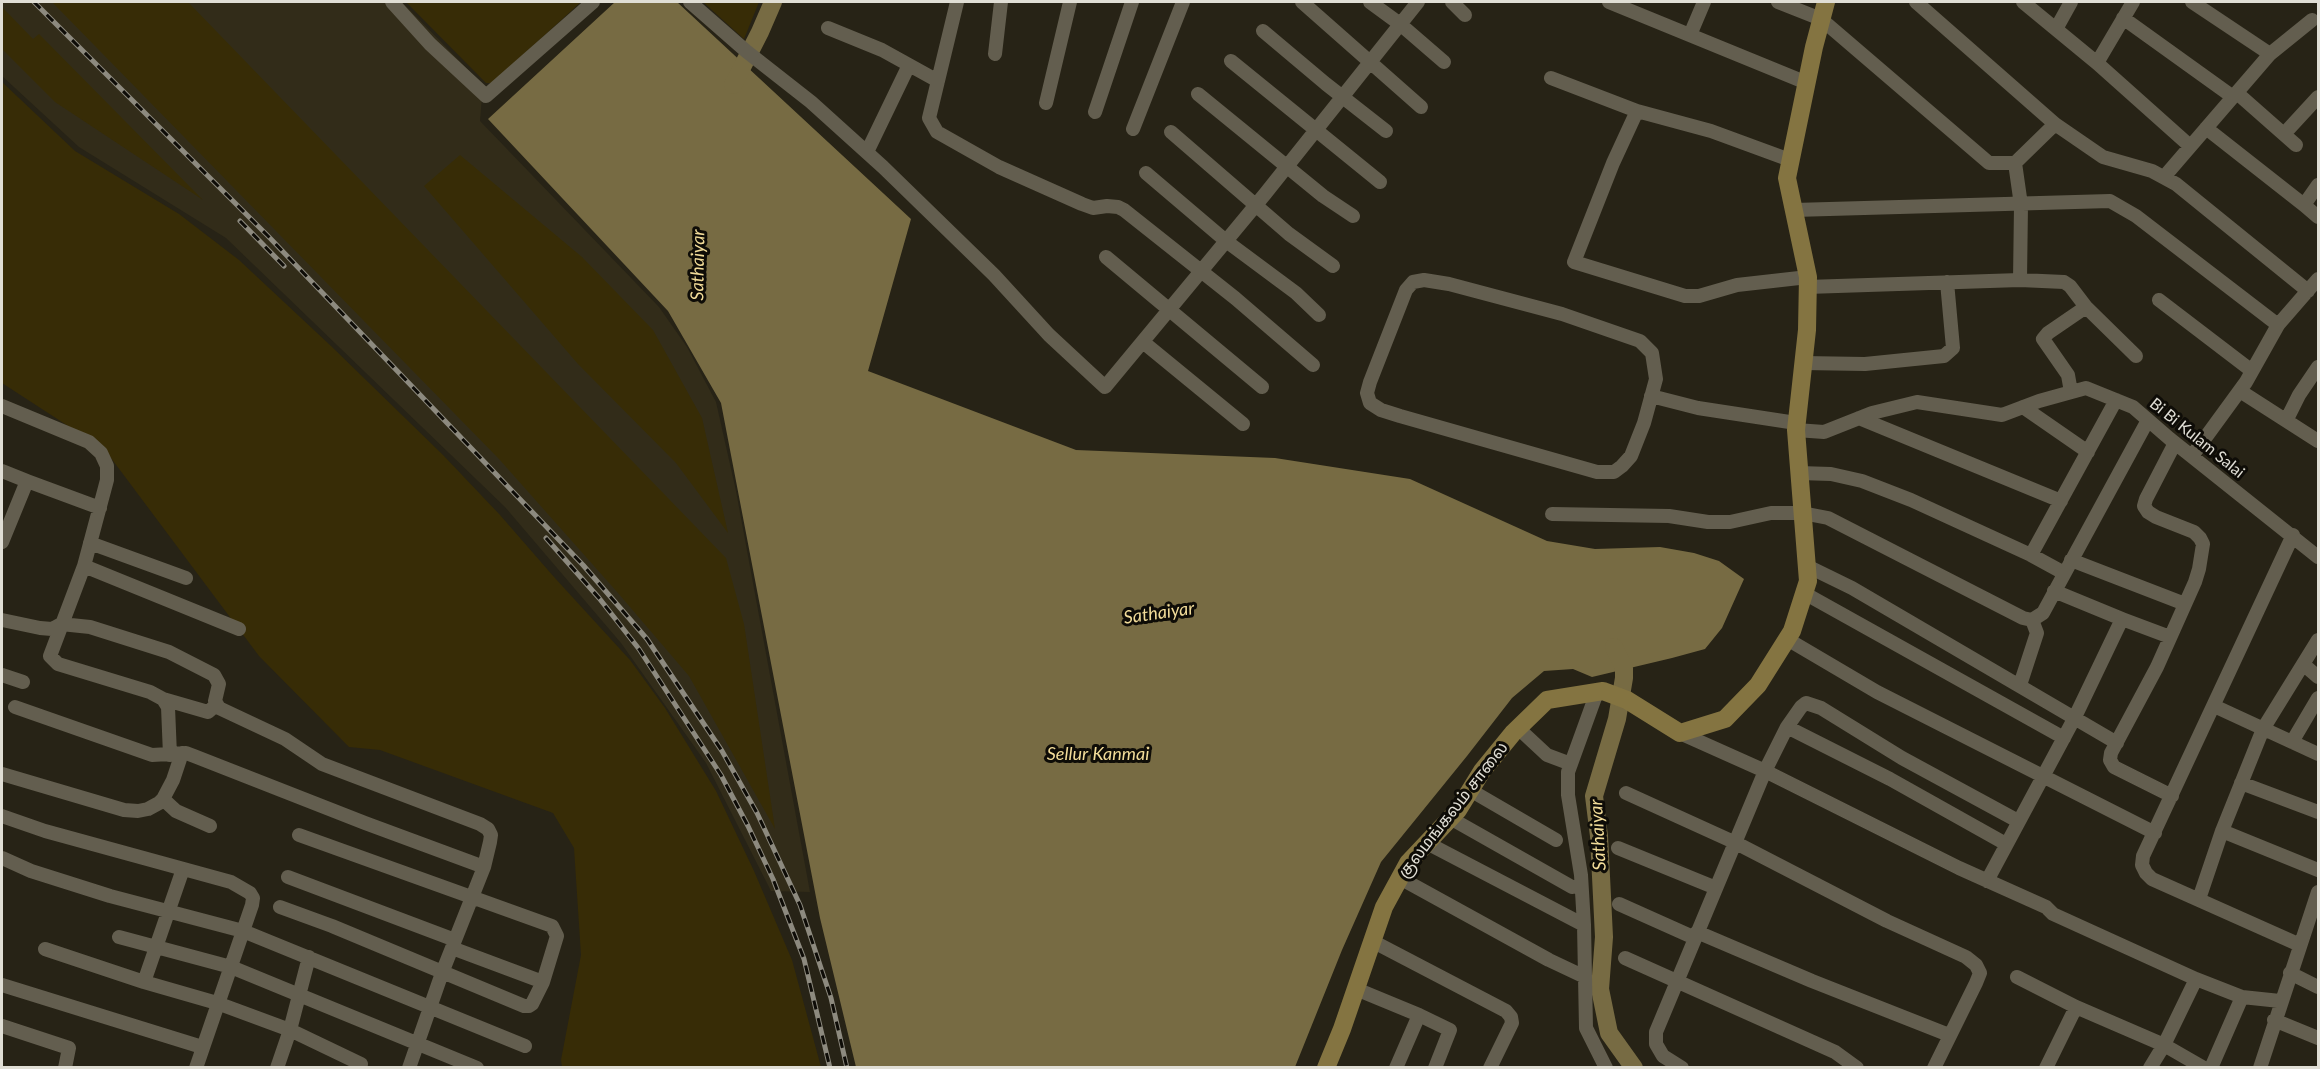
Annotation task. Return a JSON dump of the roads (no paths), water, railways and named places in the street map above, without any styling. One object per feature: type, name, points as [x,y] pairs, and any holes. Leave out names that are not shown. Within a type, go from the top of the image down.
[{"type":"main road","points":[[1600,692],[1626,700],[1680,733],[1725,719],[1758,686],[1792,631],[1808,581],[1796,427],[1807,330],[1808,282],[1787,178],[1824,10]]},
{"type":"main road","name":"குலமங்கலம் சாலை","points":[[1326,1068],[1384,907],[1408,863],[1450,818],[1482,771],[1518,728],[1547,700],[1600,692]]},
{"type":"street","points":[[392,2],[430,44],[486,96],[593,2]]},
{"type":"street","points":[[690,2],[811,102],[867,152],[994,275],[1049,335],[1105,387],[1202,272],[1418,2]]},
{"type":"street","points":[[957,2],[929,118],[937,132],[999,167],[1068,198],[1093,208],[1112,207],[1202,272],[1313,365]]},
{"type":"street","points":[[995,54],[1000,2]]},
{"type":"street","points":[[1046,103],[1070,2]]},
{"type":"street","points":[[1095,112],[1132,2]]},
{"type":"street","points":[[1133,129],[1183,2]]},
{"type":"street","points":[[1302,2],[1371,60],[1421,107]]},
{"type":"street","points":[[1370,2],[1400,24],[1444,62]]},
{"type":"street","points":[[1452,2],[1465,15]]},
{"type":"street","points":[[1609,2],[1807,83]]},
{"type":"street","points":[[1690,35],[1704,2]]},
{"type":"street","points":[[1778,2],[1824,10],[1989,163],[2015,162],[2055,124]]},
{"type":"street","points":[[1916,2],[2055,124],[2103,158],[2152,171],[2176,184],[2308,291]]},
{"type":"street","points":[[2023,2],[2097,63],[2190,146]]},
{"type":"street","points":[[2056,29],[2071,2]]},
{"type":"street","points":[[2097,63],[2133,2]]},
{"type":"street","points":[[2192,2],[2270,54]]},
{"type":"street","points":[[2123,18],[2235,95],[2296,145]]},
{"type":"street","points":[[2164,177],[2270,54],[2316,20]]},
{"type":"street","points":[[828,28],[882,50],[938,81]]},
{"type":"street","points":[[1263,31],[1386,132]]},
{"type":"street","points":[[1231,61],[1380,182]]},
{"type":"street","points":[[867,152],[909,65]]},
{"type":"street","points":[[1551,78],[1637,111],[1711,131],[1791,160]]},
{"type":"street","points":[[1198,94],[1323,196],[1353,216]]},
{"type":"street","points":[[2284,134],[2319,97]]},
{"type":"street","points":[[1637,111],[1613,163],[1574,262],[1685,296],[1699,296],[1737,285],[1808,282],[2020,280],[2064,282],[2136,356]]},
{"type":"street","points":[[2206,128],[2319,217]]},
{"type":"street","points":[[1170,132],[1289,234],[1333,266]]},
{"type":"street","points":[[2015,162],[2021,205],[2020,280]]},
{"type":"street","points":[[1146,173],[1226,241],[1288,287],[1319,315]]},
{"type":"street","points":[[2304,205],[2319,185]]},
{"type":"street","points":[[1794,210],[2110,201],[2136,216],[2278,325]]},
{"type":"street","points":[[1106,257],[1262,387]]},
{"type":"street","points":[[2192,456],[2240,390],[2278,325],[2319,279]]},
{"type":"street","points":[[1424,280],[1449,284],[1562,314],[1640,341],[1652,353],[1655,365],[1656,379],[1651,396],[1644,423],[1631,456],[1614,472],[1597,472],[1381,410],[1370,403],[1367,393],[1406,290],[1413,282],[1424,280]]},
{"type":"street","points":[[1803,363],[1865,364],[1944,356],[1953,348],[1947,282]]},
{"type":"street","points":[[2159,300],[2252,371]]},
{"type":"street","points":[[2071,392],[2068,375],[2043,339],[2048,333],[2086,307]]},
{"type":"street","points":[[1143,342],[1242,424]]},
{"type":"street","points":[[2287,419],[2300,394],[2319,368]]},
{"type":"street","name":"Bi Bi Kulam Salai","points":[[1651,396],[1698,408],[1824,432],[1859,418],[1917,402],[2002,415],[2086,388],[2133,407],[2319,557]]},
{"type":"street","points":[[2240,390],[2319,441]]},
{"type":"street","points":[[2031,555],[2116,400]]},
{"type":"street","points":[[2,406],[88,442],[101,453],[107,466],[107,480],[84,566],[50,656],[58,664],[150,692],[163,699],[208,712],[216,705]]},
{"type":"street","points":[[2023,407],[2088,452]]},
{"type":"street","points":[[1859,418],[2061,501]]},
{"type":"street","points":[[1552,514],[1669,516],[1708,522],[1730,522],[1771,513],[1802,513],[1828,518],[2023,618],[2032,620],[2043,613],[2148,420]]},
{"type":"street","points":[[2172,796],[2114,767],[2110,760],[2195,582],[2203,544],[2194,532],[2156,517],[2144,506],[2175,443]]},
{"type":"street","points":[[2,471],[100,508]]},
{"type":"street","points":[[1799,473],[1831,474],[1862,481],[1911,500],[2031,555],[2064,573]]},
{"type":"street","points":[[2,542],[27,481]]},
{"type":"street","points":[[2293,534],[2143,856],[2142,866],[2152,879],[2300,945]]},
{"type":"street","points":[[90,543],[186,578]]},
{"type":"street","points":[[2071,560],[2185,604]]},
{"type":"street","points":[[84,566],[239,629]]},
{"type":"street","points":[[1807,566],[1852,588],[2117,743]]},
{"type":"street","points":[[2054,591],[2170,637]]},
{"type":"street","points":[[1804,593],[2064,738]]},
{"type":"street","points":[[1987,881],[2075,717],[2122,619]]},
{"type":"street","points":[[2,620],[52,629],[61,624],[90,627],[168,652],[214,675],[219,684],[215,701],[219,708],[285,739],[322,764],[488,829],[491,835],[484,867],[442,973],[413,1066]]},
{"type":"street","points":[[2020,685],[2037,633],[2032,620]]},
{"type":"street","points":[[1787,639],[1877,692],[2155,833]]},
{"type":"street","points":[[2199,898],[2222,831],[2263,729],[2319,640]]},
{"type":"street","points":[[2303,664],[2319,677]]},
{"type":"street","points":[[2,675],[23,682]]},
{"type":"street","points":[[1600,692],[1568,772],[1568,795],[1581,875],[1586,1028],[1606,1068]]},
{"type":"street","points":[[2292,742],[2319,698]]},
{"type":"street","points":[[2,774],[124,810],[148,809],[163,799],[173,780],[176,754],[168,707],[163,699]]},
{"type":"street","points":[[1682,1068],[1663,1056],[1656,1044],[1656,1032],[1765,771],[1787,727],[1801,706],[1806,703],[1814,705],[1902,758],[2018,821]]},
{"type":"street","points":[[2214,706],[2319,754]]},
{"type":"street","points":[[15,707],[152,755],[195,756],[484,867]]},
{"type":"street","points":[[1787,727],[1890,779],[2006,844]]},
{"type":"street","points":[[1518,728],[1547,755],[1571,764]]},
{"type":"street","points":[[1680,733],[1765,771],[1987,881],[2046,906],[2053,914],[2196,979],[2242,996],[2280,1001]]},
{"type":"street","points":[[2241,783],[2319,812]]},
{"type":"street","points":[[1470,790],[1556,840]]},
{"type":"street","points":[[1626,793],[1736,843],[1976,964],[1980,973],[1976,983],[1934,1068]]},
{"type":"street","points":[[163,799],[176,811],[210,826]]},
{"type":"street","points":[[2,816],[45,831],[231,882],[250,893],[253,898],[252,905],[196,1068]]},
{"type":"street","points":[[1450,818],[1572,887]]},
{"type":"street","points":[[2222,831],[2319,870]]},
{"type":"street","points":[[280,907],[529,1006],[535,1000],[543,982],[557,936],[555,929],[299,835]]},
{"type":"street","points":[[1427,843],[1584,925]]},
{"type":"street","points":[[1618,848],[1716,888]]},
{"type":"street","points":[[2,858],[52,878],[243,931],[525,1046]]},
{"type":"street","points":[[144,982],[183,869]]},
{"type":"street","points":[[288,877],[543,982]]},
{"type":"street","points":[[1400,878],[1549,960],[1585,977]]},
{"type":"street","points":[[2260,1068],[2300,945],[2312,929],[2319,892]]},
{"type":"street","points":[[1619,904],[1949,1035]]},
{"type":"street","points":[[119,937],[231,967],[477,1068]]},
{"type":"street","points":[[1372,941],[1506,1011],[1512,1023],[1490,1068]]},
{"type":"street","points":[[45,949],[144,982],[217,1003],[290,1030],[362,1067]]},
{"type":"street","points":[[277,1068],[290,1030],[309,957]]},
{"type":"street","points":[[1625,958],[1835,1052],[1857,1068]]},
{"type":"street","points":[[2290,973],[2319,987]]},
{"type":"street","points":[[2017,977],[2076,1007],[2164,1045],[2204,1068]]},
{"type":"street","points":[[2150,1068],[2164,1045],[2196,979]]},
{"type":"street","points":[[2,985],[202,1047]]},
{"type":"street","points":[[1356,989],[1450,1030],[1435,1068]]},
{"type":"street","points":[[2211,1068],[2242,996]]},
{"type":"street","points":[[2046,1068],[2076,1007]]},
{"type":"street","points":[[1396,1068],[1419,1015]]},
{"type":"street","points":[[2274,1020],[2319,1038]]},
{"type":"street","points":[[2,1026],[69,1048],[65,1068]]},
{"type":"water","name":"Sellur Kanmai","points":[[615,2],[677,2],[911,219],[868,371],[1076,450],[1275,458],[1410,479],[1547,541],[1595,549],[1660,547],[1694,553],[1719,561],[1744,579],[1722,628],[1705,649],[1672,658],[1592,677],[1573,669],[1544,671],[1512,698],[1381,862],[1342,950],[1295,1067],[856,1067],[820,918],[721,403],[668,311],[488,119]]},
{"type":"waterway","name":"Sathaiyar","points":[[733,85],[773,2]]},
{"type":"waterway","name":"Sathaiyar","points":[[1614,647],[1624,668],[1624,678],[1617,719],[1594,796],[1599,836],[1604,937],[1600,989],[1609,1033],[1634,1068]]},
{"type":"railway","points":[[34,2],[268,236],[583,565],[647,639],[722,751],[757,813],[800,905],[831,998],[847,1068]]},
{"type":"railway","points":[[240,221],[284,266]]},
{"type":"railway","points":[[546,538],[599,598],[639,649],[721,775],[773,879],[804,959],[830,1068]]}]
